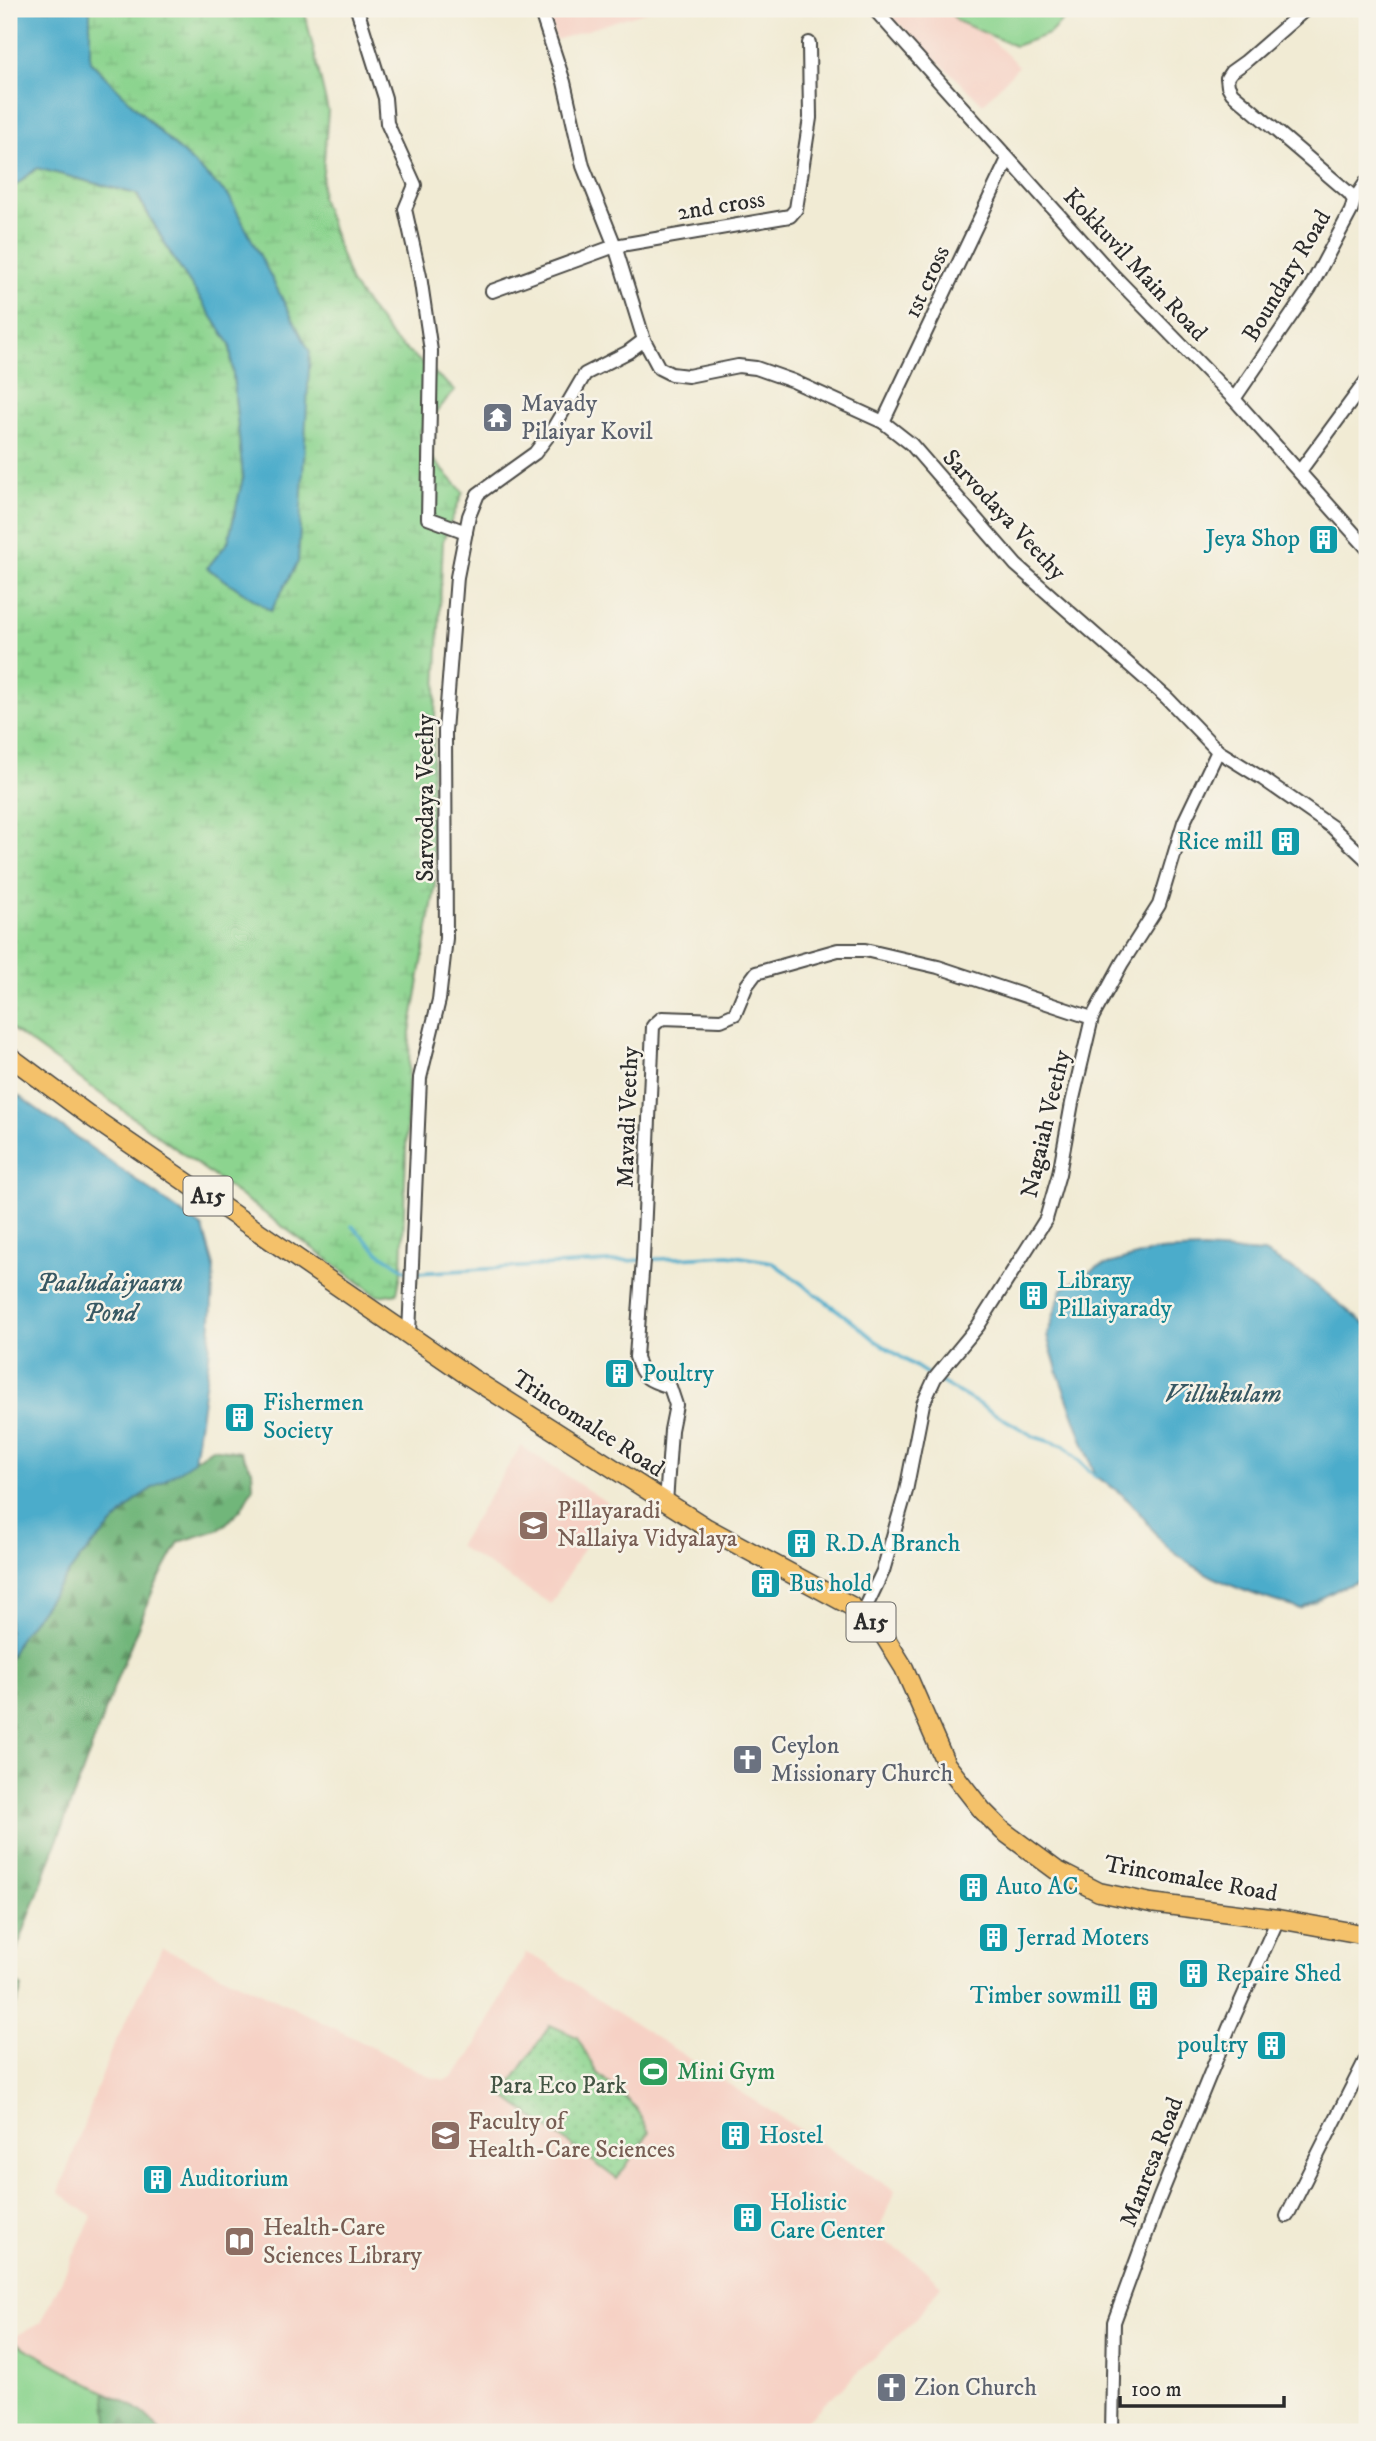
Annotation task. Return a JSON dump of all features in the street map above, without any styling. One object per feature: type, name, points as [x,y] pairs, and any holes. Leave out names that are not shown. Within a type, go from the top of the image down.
[{"type":"highway","name":"Trincomalee Road","points":[[9,1056],[90,1116],[470,1377],[666,1503],[851,1606],[883,1634],[904,1668],[946,1764],[1003,1832],[1056,1870],[1099,1892],[1151,1903],[1278,1919],[1367,1935]]},
{"type":"street","points":[[357,9],[385,98],[387,123],[415,185],[405,209],[420,276],[431,351],[428,518],[466,532]]},
{"type":"street","name":"Sarvodaya Veethy","points":[[540,9],[564,82],[583,166],[615,246],[644,340],[659,368],[671,374],[688,376],[738,366],[756,368],[793,381],[883,422],[911,444],[1016,565],[1167,698],[1218,751],[1264,779],[1332,827],[1367,860]]},
{"type":"street","name":"Kokkuvil Main Road","points":[[874,9],[1111,273],[1234,399],[1367,548]]},
{"type":"street","name":"Boundary Road","points":[[1234,399],[1310,288],[1352,211],[1354,200],[1349,193],[1232,93],[1228,86],[1227,78],[1231,72],[1307,9]]},
{"type":"street","name":"2nd cross","points":[[492,291],[615,246],[790,216],[796,209],[799,198],[810,118],[809,43]]},
{"type":"street","name":"1st cross","points":[[883,422],[1008,159]]},
{"type":"street","points":[[1354,200],[1367,181]]},
{"type":"street","name":"Sarvodaya Veethy","points":[[409,1334],[420,1077],[439,1000],[446,938],[445,731],[457,576],[469,516],[478,494],[535,453],[551,432],[584,374],[628,352],[644,340]]},
{"type":"street","points":[[1300,471],[1367,380]]},
{"type":"street","name":"Nagaiah Veethy","points":[[862,1615],[883,1571],[906,1490],[923,1404],[935,1378],[978,1326],[1046,1219],[1059,1174],[1092,1018],[1122,962],[1159,905],[1184,822],[1218,751]]},
{"type":"street","name":"Mavadi Veethy","points":[[666,1503],[671,1430],[676,1405],[670,1387],[650,1381],[639,1371],[636,1357],[653,1026],[662,1018],[722,1020],[735,1014],[747,985],[756,973],[838,950],[865,950],[938,967],[1092,1018]]},
{"type":"street","name":"Manresa Road","points":[[1112,2432],[1114,2322],[1164,2186],[1229,2028],[1278,1919]]},
{"type":"street","points":[[1287,2216],[1367,2057]]},
{"type":"shaded area","points":[[546,9],[653,9],[556,40]]},
{"type":"shaded area","points":[[883,9],[959,9],[1019,66],[983,104]]},
{"type":"shaded area","name":"Pillayaradi Nallaiya Vidyalaya","points":[[521,1446],[609,1504],[551,1604],[458,1546]]},
{"type":"shaded area","name":"Faculty of Health-Care Sciences","points":[[162,1948],[278,2000],[431,2077],[445,2080],[454,2076],[471,2054],[526,1953],[546,1963],[589,1994],[895,2191],[876,2237],[914,2260],[941,2285],[916,2319],[807,2420],[774,2432],[9,2432],[9,2339],[41,2323],[92,2217],[59,2192],[110,2053]]},
{"type":"green space","points":[[90,9],[304,9],[328,111],[321,197],[351,283],[393,339],[455,390],[420,431],[426,452],[463,492],[443,541],[431,801],[435,888],[410,1032],[402,1269],[397,1293],[378,1296],[9,1027],[9,191],[37,168],[136,194],[172,256],[230,344],[243,478],[228,542],[271,611],[229,196],[162,134],[90,61]]},
{"type":"green space","points":[[948,9],[1074,9],[1049,34],[1015,46],[957,21]]},
{"type":"green space","points":[[212,1448],[240,1452],[252,1470],[253,1487],[241,1510],[220,1529],[179,1542],[153,1590],[118,1676],[9,1971],[9,1659],[18,1640],[82,1556],[139,1497]]},
{"type":"green space","points":[[9,1977],[22,1987],[9,2025]]},
{"type":"green space","name":"Para Eco Park","points":[[550,2025],[577,2037],[596,2072],[636,2108],[649,2132],[617,2179],[503,2095]]},
{"type":"green space","points":[[9,2339],[105,2392],[109,2429],[113,2432],[9,2432]]},
{"type":"green space","points":[[105,2392],[143,2413],[160,2432],[113,2432],[109,2429]]},
{"type":"water","points":[[9,9],[90,9],[90,61],[162,134],[229,196],[310,352],[298,562],[271,611],[207,568],[228,542],[243,478],[230,344],[172,256],[137,194],[37,168],[9,191]]},
{"type":"water","name":"Paaludaiyaaru Pond","points":[[9,1089],[203,1228],[214,1266],[209,1358],[194,1461],[139,1497],[82,1556],[18,1640],[9,1660]]},
{"type":"water","name":"Villukulam","points":[[1203,1249],[1264,1253],[1305,1276],[1367,1326],[1367,1578],[1340,1588],[1301,1609],[1247,1592],[1180,1557],[1165,1545],[1124,1496],[1096,1477],[1047,1336],[1062,1289],[1098,1267],[1154,1251]]},
{"type":"waterway","points":[[352,1226],[378,1252],[407,1271]]},
{"type":"waterway","points":[[415,1273],[729,1255],[772,1262],[876,1341],[932,1377]]},
{"type":"waterway","points":[[939,1381],[1035,1437],[1064,1446],[1096,1477]]},
{"type":"place","name":"Mavady Pilaiyar Kovil","points":[[498,418]]},
{"type":"place","name":"Jeya Shop","points":[[1323,539]]},
{"type":"place","name":"Rice mill","points":[[1286,842]]},
{"type":"place","name":"Library Pillaiyarady","points":[[1034,1295]]},
{"type":"place","name":"Poultry","points":[[619,1374]]},
{"type":"place","name":"Fishermen Society","points":[[240,1417]]},
{"type":"place","name":"Pillayaradi Nallaiya Vidyalaya","points":[[534,1525]]},
{"type":"place","name":"R.D.A Branch","points":[[802,1544]]},
{"type":"place","name":"Bus hold","points":[[766,1584]]},
{"type":"place","name":"Ceylon Missionary Church","points":[[748,1760]]},
{"type":"place","name":"Auto AC","points":[[973,1887]]},
{"type":"place","name":"Jerrad Moters","points":[[994,1938]]},
{"type":"place","name":"Repaire Shed","points":[[1193,1974]]},
{"type":"place","name":"Timber sowmill","points":[[1144,1996]]},
{"type":"place","name":"poultry","points":[[1271,2045]]},
{"type":"place","name":"Mini Gym","points":[[654,2072]]},
{"type":"place","name":"Faculty of Health-Care Sciences","points":[[445,2136]]},
{"type":"place","name":"Hostel","points":[[736,2136]]},
{"type":"place","name":"Auditorium","points":[[157,2179]]},
{"type":"place","name":"Holistic Care Center","points":[[747,2217]]},
{"type":"place","name":"Health-Care Sciences Library","points":[[240,2242]]},
{"type":"place","name":"Zion Church","points":[[891,2388]]}]
